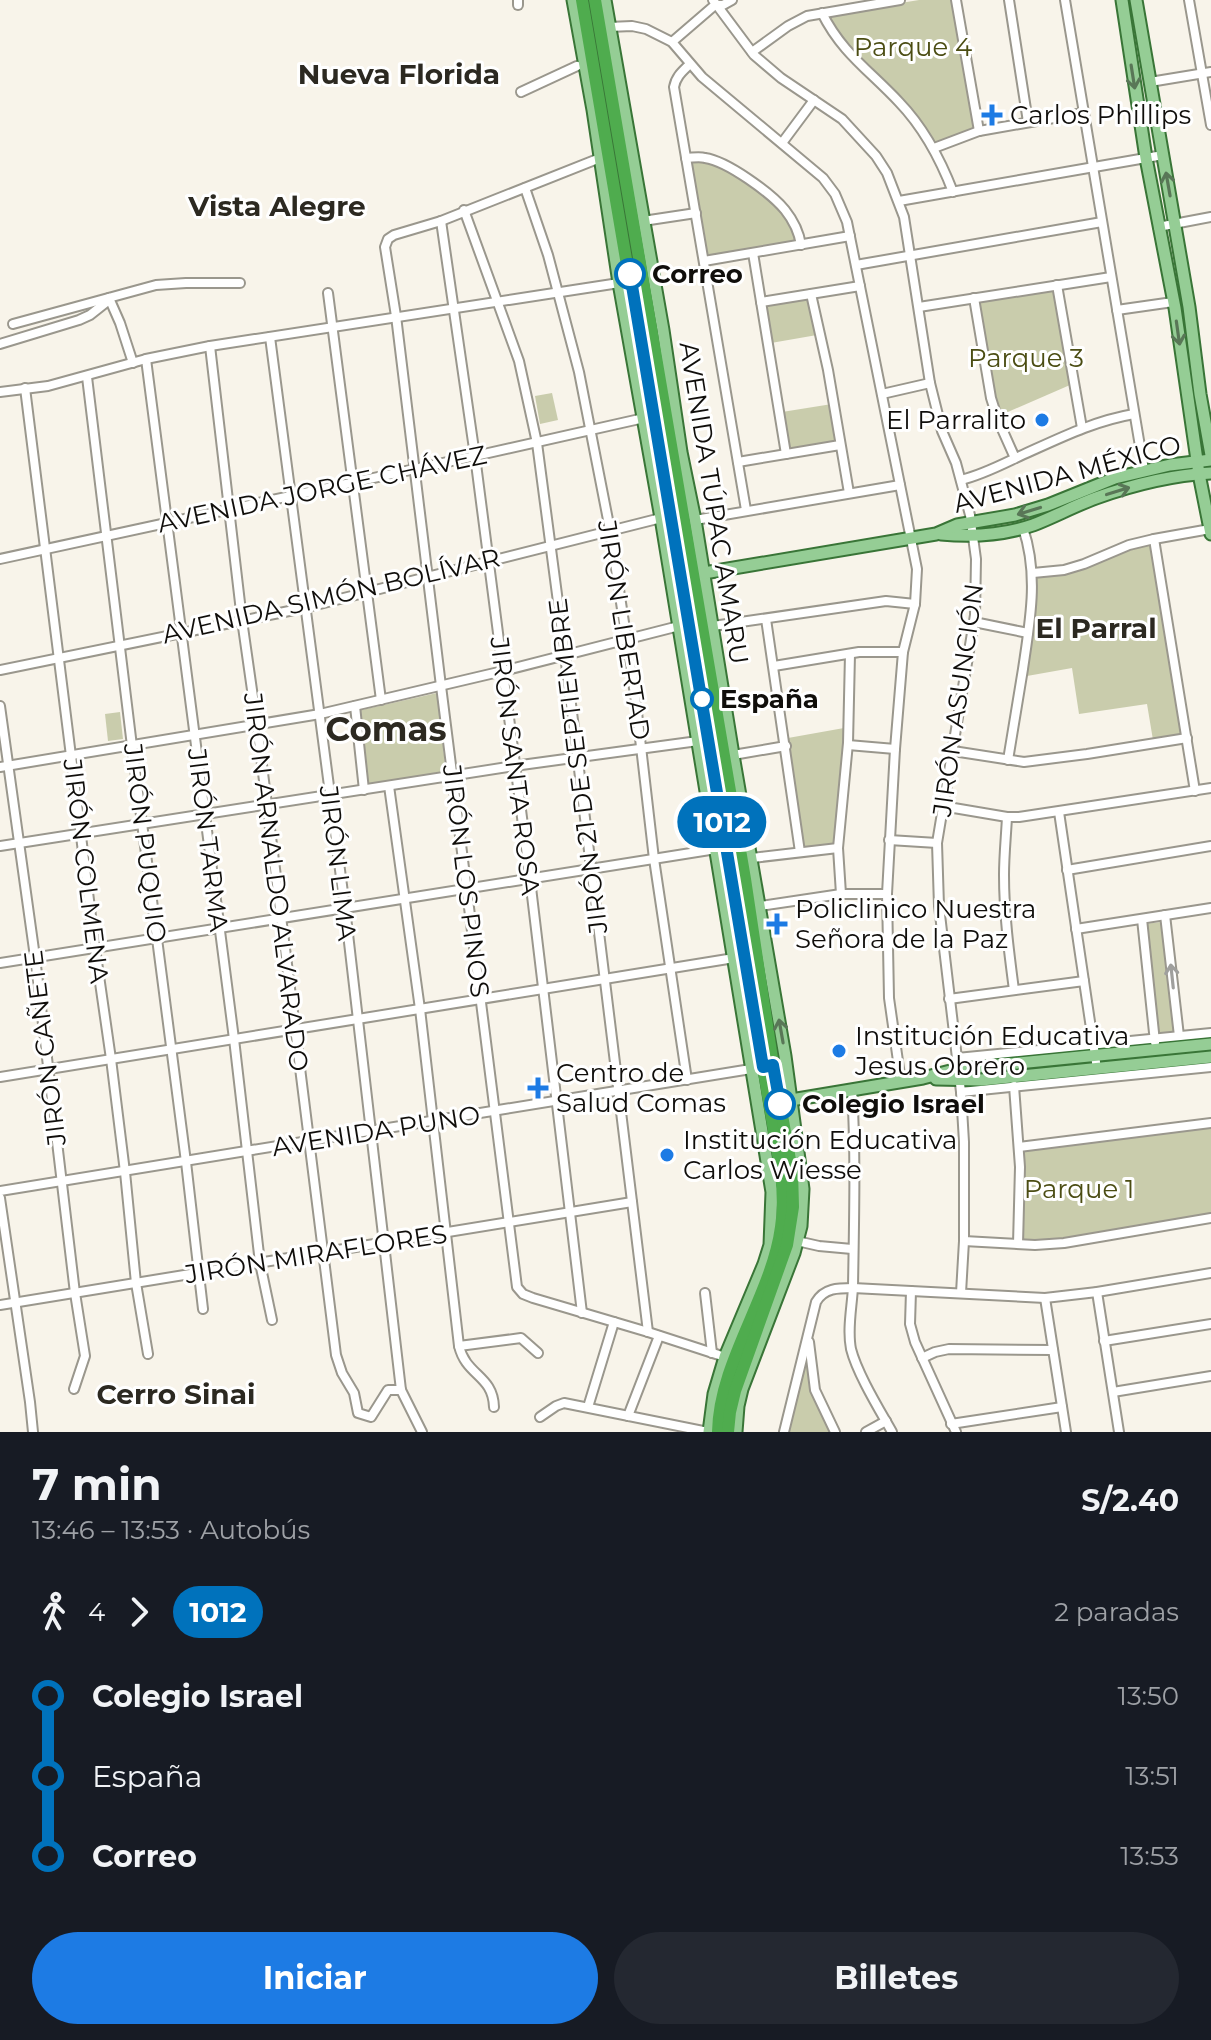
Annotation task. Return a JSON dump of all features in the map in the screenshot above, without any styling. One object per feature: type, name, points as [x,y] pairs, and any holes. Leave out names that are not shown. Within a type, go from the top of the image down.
[{"type":"highway","name":"AVENIDA TÚPAC AMARU","points":[[582,0],[781,1172],[781,1226],[771,1265],[733,1363],[721,1406],[718,1432]]},
{"type":"highway","name":"AVENIDA TÚPAC AMARU","points":[[595,0],[745,879],[763,1067],[792,1171],[791,1226],[781,1265],[735,1391],[728,1432]]},
{"type":"highway","points":[[739,789],[747,872],[745,879]]},
{"type":"main road","name":"AVENIDA TÚPAC AMARU","points":[[573,0],[734,958],[763,1067],[771,1182],[770,1245],[725,1357],[714,1394],[708,1432]]},
{"type":"main road","name":"AVENIDA TÚPAC AMARU","points":[[605,0],[791,1086],[803,1189],[797,1241],[742,1389],[736,1432]]},
{"type":"main road","points":[[1122,0],[1197,461],[1205,474],[1211,532]]},
{"type":"main road","points":[[1136,0],[1206,393],[1211,457]]},
{"type":"main road","name":"AVENIDA MÉXICO","points":[[704,573],[936,534],[957,525],[1015,515],[1048,505],[1115,478],[1211,457]]},
{"type":"main road","name":"AVENIDA MÉXICO","points":[[936,534],[1008,532],[1120,490],[1205,474]]},
{"type":"main road","points":[[791,1100],[959,1075],[1094,1050],[1155,1044],[1211,1044]]},
{"type":"main road","points":[[959,1075],[1014,1083],[1097,1069],[1211,1057]]},
{"type":"street","points":[[672,42],[714,2],[723,5],[732,0]]},
{"type":"street","points":[[752,52],[807,16],[900,0]]},
{"type":"street","points":[[956,0],[979,131]]},
{"type":"street","points":[[1009,0],[1028,122]]},
{"type":"street","points":[[1065,0],[1144,470]]},
{"type":"street","points":[[1189,0],[1207,73],[1211,125]]},
{"type":"street","name":"JIRÓN ASUNCIÓN","points":[[714,2],[752,52],[781,78],[842,119],[887,173],[904,217],[930,383],[972,522],[977,575],[974,622],[937,843],[939,906],[959,1075],[965,1169],[961,1293]]},
{"type":"street","points":[[822,13],[843,48],[914,119],[934,148],[953,192]]},
{"type":"street","points":[[609,27],[646,29],[672,42],[720,93],[823,178],[835,194],[847,222],[917,569],[915,604],[903,652],[887,894],[889,998],[901,1082]]},
{"type":"street","points":[[690,64],[675,81],[674,87],[746,510]]},
{"type":"street","points":[[521,92],[577,66]]},
{"type":"street","points":[[1150,82],[1207,73]]},
{"type":"street","points":[[782,143],[814,100]]},
{"type":"street","points":[[934,148],[979,131],[1083,113]]},
{"type":"street","points":[[899,201],[1163,155]]},
{"type":"street","points":[[686,158],[703,157],[717,161],[759,188],[785,211],[799,234],[801,245]]},
{"type":"street","points":[[441,221],[600,158]]},
{"type":"street","name":"JIRÓN LIBERTAD","points":[[525,188],[548,255],[579,372],[610,530],[687,1080]]},
{"type":"street","name":"JIRÓN 21 DE SEPTIEMBRE","points":[[464,210],[519,361],[537,443],[648,1332]]},
{"type":"street","points":[[643,221],[696,213]]},
{"type":"street","points":[[1158,227],[1211,217]]},
{"type":"street","name":"JIRÓN LOS PINOS","points":[[441,221],[394,235],[385,247],[517,1287],[523,1294],[582,1313]]},
{"type":"street","name":"JIRÓN SANTA ROSA","points":[[441,221],[530,879],[582,1313]]},
{"type":"street","points":[[856,265],[1102,222]]},
{"type":"street","points":[[704,261],[850,236]]},
{"type":"street","points":[[753,253],[786,454]]},
{"type":"street","points":[[919,307],[1111,277]]},
{"type":"street","points":[[13,324],[156,285],[240,283]]},
{"type":"street","points":[[0,392],[48,386],[146,359],[210,346],[619,283]]},
{"type":"street","points":[[1057,285],[1082,428]]},
{"type":"street","points":[[761,302],[860,286]]},
{"type":"street","points":[[328,293],[381,700]]},
{"type":"street","points":[[811,294],[828,370],[849,493]]},
{"type":"street","points":[[974,298],[991,398],[1015,458]]},
{"type":"street","points":[[0,344],[79,320],[109,299]]},
{"type":"street","points":[[109,299],[133,363]]},
{"type":"street","points":[[1117,310],[1173,302]]},
{"type":"street","name":"JIRÓN LIMA","points":[[270,337],[345,908],[401,1390]]},
{"type":"street","name":"JIRÓN ARNALDO ALVARADO","points":[[210,346],[228,510],[336,1355],[354,1393],[358,1413],[371,1417],[388,1390],[401,1390]]},
{"type":"street","name":"JIRÓN TARMA","points":[[146,359],[260,1263],[272,1320]]},
{"type":"street","name":"JIRÓN PUQUIO","points":[[87,377],[203,1309]]},
{"type":"street","points":[[882,394],[930,383]]},
{"type":"street","name":"JIRÓN COLMENA","points":[[25,388],[111,1059],[136,1283],[148,1354]]},
{"type":"street","points":[[961,480],[1082,428],[1134,414]]},
{"type":"street","name":"AVENIDA JORGE CHÁVEZ","points":[[0,559],[644,418]]},
{"type":"street","points":[[738,462],[840,445]]},
{"type":"street","points":[[695,520],[900,485]]},
{"type":"street","name":"AVENIDA SIMÓN BOLÍVAR","points":[[0,670],[304,608],[661,518]]},
{"type":"street","points":[[1008,760],[1031,612],[1033,573],[1023,528]]},
{"type":"street","points":[[1033,573],[1064,570],[1129,545],[1154,539],[1211,532]]},
{"type":"street","points":[[1154,539],[1195,791]]},
{"type":"street","points":[[713,626],[886,601],[915,604]]},
{"type":"street","points":[[766,619],[800,852]]},
{"type":"street","points":[[974,622],[1028,633]]},
{"type":"street","points":[[4,766],[320,714],[679,626]]},
{"type":"street","points":[[774,666],[850,654],[903,652]]},
{"type":"street","points":[[841,894],[838,848],[848,745],[850,654]]},
{"type":"street","name":"JIRÓN CAÑETE","points":[[0,706],[4,766],[35,957],[85,1356],[74,1389]]},
{"type":"street","points":[[355,706],[364,790]]},
{"type":"street","points":[[953,751],[1008,760],[1040,761],[1187,738]]},
{"type":"street","points":[[0,846],[514,766],[698,741]]},
{"type":"street","points":[[848,745],[895,749]]},
{"type":"street","points":[[733,755],[786,746]]},
{"type":"street","points":[[389,786],[420,1009],[459,1346],[468,1365],[492,1390],[494,1407]]},
{"type":"street","points":[[942,806],[1007,817],[1211,788]]},
{"type":"street","points":[[1059,812],[1097,1069]]},
{"type":"street","points":[[1007,817],[1004,897],[1014,990]]},
{"type":"street","points":[[889,840],[937,843]]},
{"type":"street","points":[[1067,870],[1211,846]]},
{"type":"street","points":[[752,858],[838,848]]},
{"type":"street","points":[[0,963],[716,849]]},
{"type":"street","points":[[760,906],[841,894],[887,894]]},
{"type":"street","points":[[1076,929],[1211,908]]},
{"type":"street","points":[[1165,915],[1179,1036]]},
{"type":"street","points":[[1142,919],[1156,1063]]},
{"type":"street","points":[[0,1077],[734,958]]},
{"type":"street","points":[[949,999],[1084,981]]},
{"type":"street","points":[[1155,1044],[1179,1036],[1211,1033]]},
{"type":"street","name":"AVENIDA PUNO","points":[[0,1191],[763,1067]]},
{"type":"street","points":[[1018,1244],[1019,1147],[1014,1083],[1211,1067]]},
{"type":"street","points":[[852,1089],[851,1350],[892,1432]]},
{"type":"street","points":[[1019,1147],[1211,1123]]},
{"type":"street","points":[[0,1198],[33,1432]]},
{"type":"street","name":"JIRÓN MIRAFLORES","points":[[0,1305],[632,1202]]},
{"type":"street","points":[[964,1241],[1064,1243],[1211,1218]]},
{"type":"street","points":[[797,1241],[852,1249]]},
{"type":"street","points":[[784,1432],[816,1302],[829,1290],[853,1288],[1045,1298],[1211,1273]]},
{"type":"street","points":[[911,1291],[910,1324],[915,1342],[954,1428],[1062,1407]]},
{"type":"street","points":[[1097,1292],[1119,1432]]},
{"type":"street","points":[[705,1293],[712,1353]]},
{"type":"street","points":[[1045,1298],[1066,1432]]},
{"type":"street","points":[[582,1313],[725,1357]]},
{"type":"street","points":[[588,1407],[614,1322]]},
{"type":"street","points":[[1104,1341],[1211,1324]]},
{"type":"street","points":[[808,1332],[815,1390],[835,1432]]},
{"type":"street","points":[[628,1416],[659,1336]]},
{"type":"street","points":[[459,1346],[521,1338],[538,1353]]},
{"type":"street","points":[[922,1358],[949,1349],[1053,1350]]},
{"type":"street","points":[[1113,1392],[1211,1376]]},
{"type":"street","points":[[401,1390],[422,1432]]},
{"type":"street","points":[[794,1390],[815,1390]]},
{"type":"street","points":[[540,1417],[564,1403],[708,1432]]},
{"type":"street","points":[[866,1432],[886,1421]]},
{"type":"green space","name":"Parque 4","points":[[919,0],[953,0],[975,129],[935,143],[902,99],[848,48],[827,15]]},
{"type":"green space","points":[[691,161],[713,163],[754,188],[781,213],[798,241],[708,255]]},
{"type":"green space","name":"Parque 3","points":[[1054,289],[1070,385],[1001,415],[990,374],[978,302]]},
{"type":"green space","points":[[809,297],[817,335],[771,343],[764,304]]},
{"type":"green space","points":[[552,393],[558,420],[540,424],[535,396]]},
{"type":"green space","points":[[832,404],[837,443],[789,451],[782,412]]},
{"type":"green space","points":[[1190,467],[1191,472],[1062,507],[1017,525],[977,530],[980,525],[1141,474]]},
{"type":"green space","points":[[1151,544],[1183,734],[1153,740],[1147,704],[1079,714],[1072,668],[1027,676],[1037,577],[1081,570]]},
{"type":"green space","points":[[437,693],[446,773],[365,787],[357,711]]},
{"type":"green space","points":[[120,712],[123,739],[108,741],[105,714]]},
{"type":"green space","points":[[844,728],[833,847],[802,849],[788,738]]},
{"type":"green space","points":[[1161,922],[1175,1032],[1158,1034],[1145,924]]},
{"type":"green space","name":"Parque 1","points":[[1211,1126],[1211,1215],[1064,1239],[1022,1240],[1023,1150]]},
{"type":"green space","points":[[807,1349],[832,1432],[787,1432]]},
{"type":"bus line","name":"1012","points":[[630,274],[763,1067],[773,1065],[780,1104]]},
{"type":"place","name":"Carlos Phillips","points":[[992,115]]},
{"type":"place","name":"Correo","points":[[630,274]]},
{"type":"place","name":"El Parralito","points":[[1042,420]]},
{"type":"place","name":"España","points":[[702,699]]},
{"type":"place","name":"Policlinico Nuestra Señora de la Paz","points":[[777,924]]},
{"type":"place","name":"Institución Educativa Jesus Obrero","points":[[839,1051]]},
{"type":"place","name":"Centro de Salud Comas","points":[[538,1088]]},
{"type":"place","name":"Colegio Israel","points":[[780,1104]]},
{"type":"place","name":"Institución Educativa Carlos Wiesse","points":[[667,1155]]},
{"type":"district","name":"Nueva Florida","points":[[399,74]]},
{"type":"district","name":"Vista Alegre","points":[[277,206]]},
{"type":"district","name":"El Parral","points":[[1096,628]]},
{"type":"district","name":"Comas","points":[[386,729]]},
{"type":"district","name":"Cerro Sinai","points":[[176,1394]]}]
